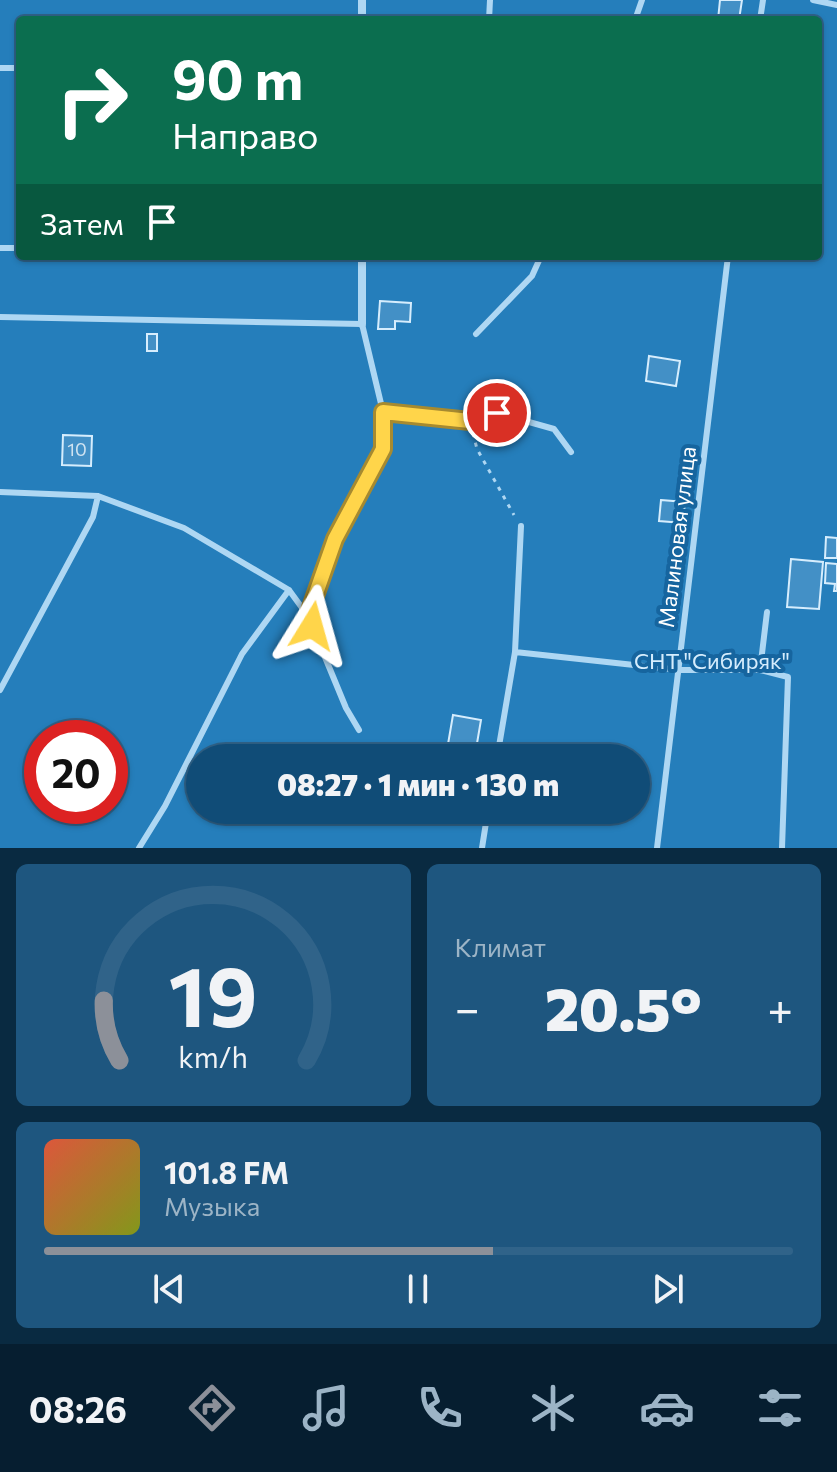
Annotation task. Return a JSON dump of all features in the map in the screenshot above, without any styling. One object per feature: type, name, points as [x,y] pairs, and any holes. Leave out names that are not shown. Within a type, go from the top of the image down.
[{"type":"street","points":[[362,260],[362,324]]},
{"type":"lane","points":[[813,0],[837,5]]},
{"type":"lane","points":[[476,334],[532,276],[539,260]]},
{"type":"lane","name":"Малиновая улица","points":[[657,848],[727,260]]},
{"type":"lane","points":[[0,317],[362,324],[383,412],[383,449],[335,539],[308,616]]},
{"type":"lane","points":[[383,412],[470,421],[497,413],[554,429],[571,452]]},
{"type":"lane","points":[[0,492],[98,496],[184,528],[289,590],[308,616],[346,708],[359,730]]},
{"type":"lane","points":[[0,690],[93,517],[98,496]]},
{"type":"lane","points":[[499,744],[515,652],[521,526]]},
{"type":"lane","points":[[139,848],[165,806],[242,654],[289,590]]},
{"type":"lane","points":[[760,670],[767,612]]},
{"type":"lane","points":[[515,652],[680,670],[760,670],[788,677],[782,848]]},
{"type":"lane","points":[[482,848],[486,824]]},
{"type":"path","points":[[470,421],[477,449],[521,526]]},
{"type":"green space","name":"СНТ \"Сибиряк\"","points":[[0,0],[837,0],[837,848],[0,848]]},
{"type":"building","points":[[720,0],[742,0],[740,16],[718,16]]},
{"type":"building","points":[[380,301],[411,303],[410,322],[395,321],[395,329],[378,329]]},
{"type":"building","points":[[147,334],[157,334],[157,351],[147,351]]},
{"type":"building","points":[[649,356],[680,361],[676,386],[646,381]]},
{"type":"building","points":[[63,435],[92,436],[91,466],[62,465]]},
{"type":"building","points":[[661,500],[685,502],[683,523],[659,521]]},
{"type":"building","points":[[826,537],[837,538],[837,558],[825,558]]},
{"type":"building","points":[[791,559],[823,562],[819,609],[787,607]]},
{"type":"building","points":[[826,563],[837,564],[837,591],[834,591],[835,584],[825,583]]},
{"type":"building","points":[[453,715],[481,720],[477,744],[448,744]]},
{"type":"route","points":[[312,626],[308,616],[335,539],[383,449],[383,412],[470,421],[497,413]]}]
